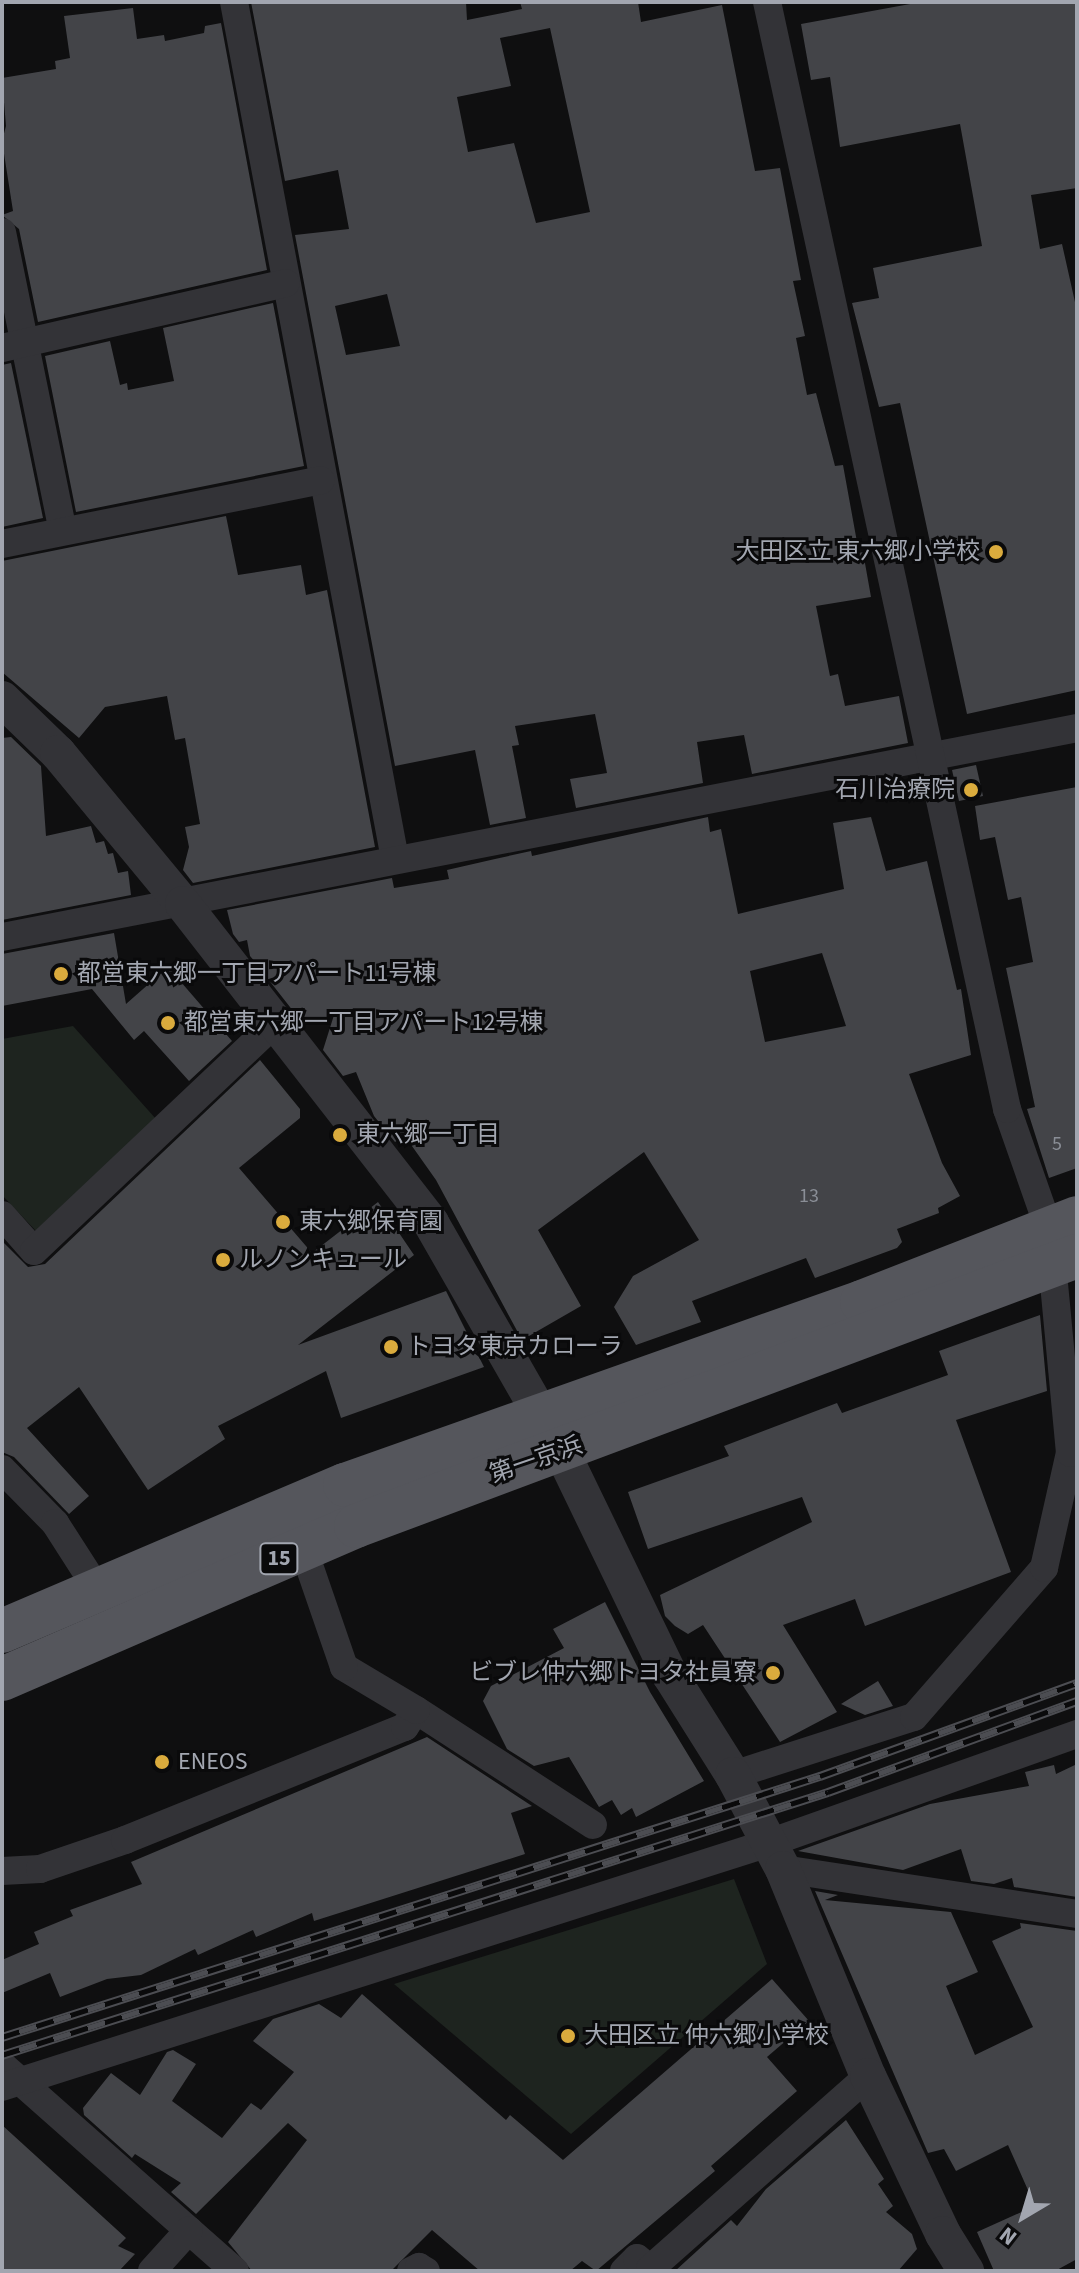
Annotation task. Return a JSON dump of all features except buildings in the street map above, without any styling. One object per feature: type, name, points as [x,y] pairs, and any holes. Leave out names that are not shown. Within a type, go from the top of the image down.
[{"type":"highway","name":"第一京浜","points":[[2,1679],[303,1548],[552,1434],[1064,1242]]},
{"type":"highway","name":"第一京浜","points":[[2,1631],[345,1485],[552,1434]]},
{"type":"street","points":[[234,2],[321,480],[395,859]]},
{"type":"street","points":[[733,1775],[914,1717],[1044,1568],[1073,1458],[1064,1242],[1007,1109],[934,756],[767,2]]},
{"type":"street","points":[[2,232],[13,346],[63,531]]},
{"type":"street","points":[[13,346],[286,283]]},
{"type":"street","points":[[2,544],[321,480]]},
{"type":"street","points":[[2,699],[58,753],[183,904],[431,1223],[552,1434],[670,1675],[733,1775],[776,1856],[868,2076],[943,2234],[966,2271]]},
{"type":"street","points":[[2,937],[1077,728]]},
{"type":"street","points":[[2,1215],[34,1251],[275,1023]]},
{"type":"street","points":[[2,1469],[55,1523],[98,1590]]},
{"type":"street","points":[[303,1548],[344,1667],[593,1825]]},
{"type":"street","points":[[2,1871],[40,1869],[125,1840],[405,1727],[416,1710]]},
{"type":"street","points":[[8,2078],[776,1856],[1077,1734]]},
{"type":"street","points":[[776,1856],[1077,1914]]},
{"type":"street","points":[[643,2270],[868,2076]]},
{"type":"street","points":[[8,2078],[235,2271]]},
{"type":"street","points":[[152,2271],[189,2230]]},
{"type":"street","points":[[411,2271],[426,2271]]},
{"type":"shaded area","points":[[73,1026],[156,1119],[36,1231],[2,1195],[2,1039]]},
{"type":"shaded area","points":[[734,1879],[767,1964],[571,2134],[394,1984]]},
{"type":"railway","points":[[2,2037],[820,1776],[1077,1683]]},
{"type":"railway","points":[[2,2055],[828,1792],[1077,1701]]},
{"type":"place","name":"大田区立 東六郷小学校","points":[[996,552]]},
{"type":"place","name":"石川治療院","points":[[971,790]]},
{"type":"place","name":"都営東六郷一丁目アパート11号棟","points":[[61,974]]},
{"type":"place","name":"都営東六郷一丁目アパート12号棟","points":[[168,1023]]},
{"type":"place","name":"東六郷一丁目","points":[[340,1135]]},
{"type":"place","name":"東六郷保育園","points":[[283,1222]]},
{"type":"place","name":"ルノンキュール","points":[[223,1260]]},
{"type":"place","name":"トヨタ東京カローラ","points":[[391,1347]]},
{"type":"place","name":"ビブレ仲六郷トヨタ社員寮","points":[[773,1673]]},
{"type":"place","name":"ENEOS","points":[[162,1762]]},
{"type":"place","name":"大田区立 仲六郷小学校","points":[[568,2036]]}]
